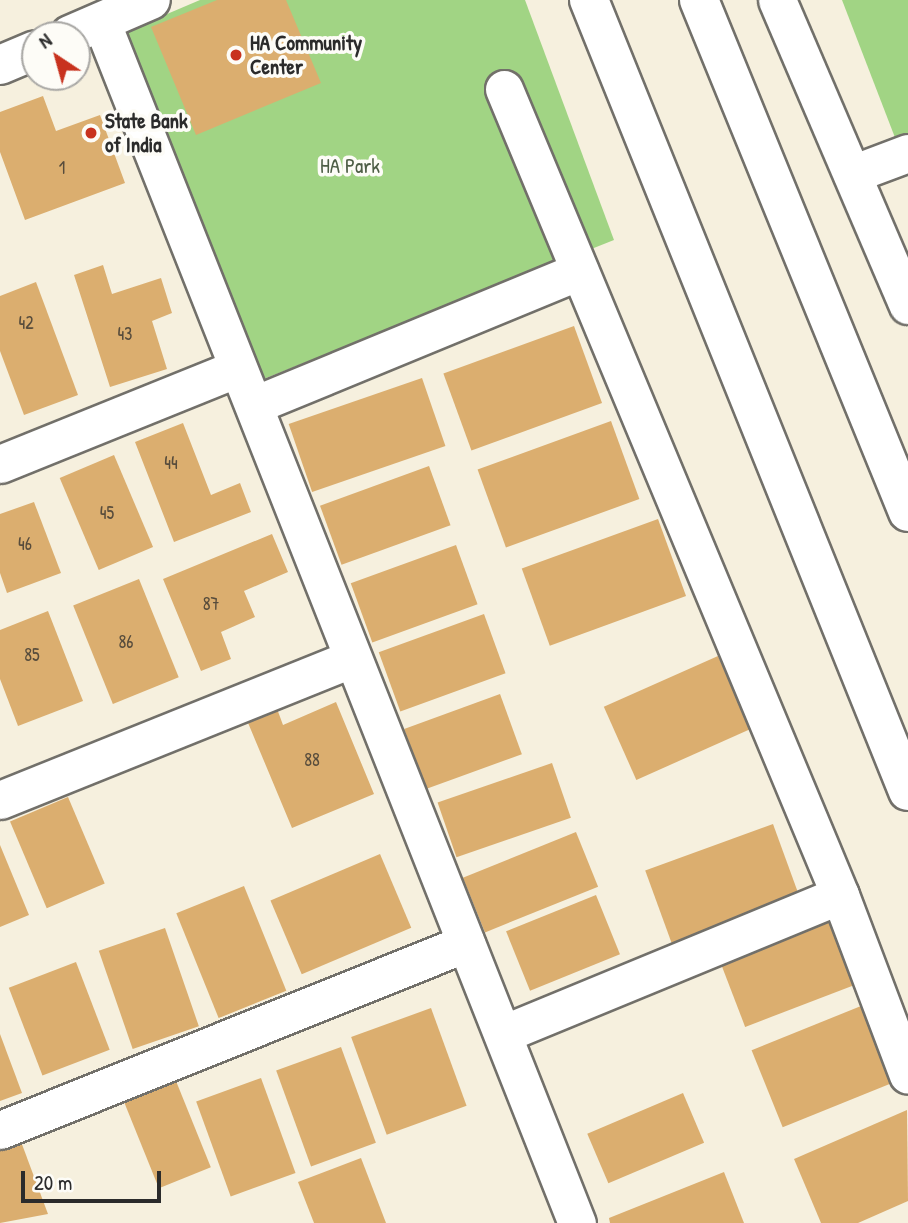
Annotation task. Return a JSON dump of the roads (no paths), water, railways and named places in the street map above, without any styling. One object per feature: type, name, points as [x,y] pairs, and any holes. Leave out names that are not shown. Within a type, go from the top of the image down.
[{"type":"main road","points":[[91,26],[151,0]]},
{"type":"main road","points":[[589,0],[908,791]]},
{"type":"main road","points":[[699,0],[908,512]]},
{"type":"main road","points":[[0,65],[21,56]]},
{"type":"street","points":[[777,0],[908,305]]},
{"type":"street","points":[[91,39],[254,405],[466,943],[505,1033],[577,1223]]},
{"type":"street","points":[[504,89],[840,894],[908,1075]]},
{"type":"street","points":[[852,174],[908,153]]},
{"type":"street","points":[[254,405],[579,271]]},
{"type":"street","points":[[0,464],[236,369]]},
{"type":"street","points":[[0,800],[354,658]]},
{"type":"street","points":[[505,1033],[840,894]]},
{"type":"street","points":[[0,1130],[466,943]]},
{"type":"place","name":"HA Community Center","points":[[236,55]]},
{"type":"place","name":"State Bank of India","points":[[91,133]]},
{"type":"park label","name":"HA Park","points":[[350,166]]}]
